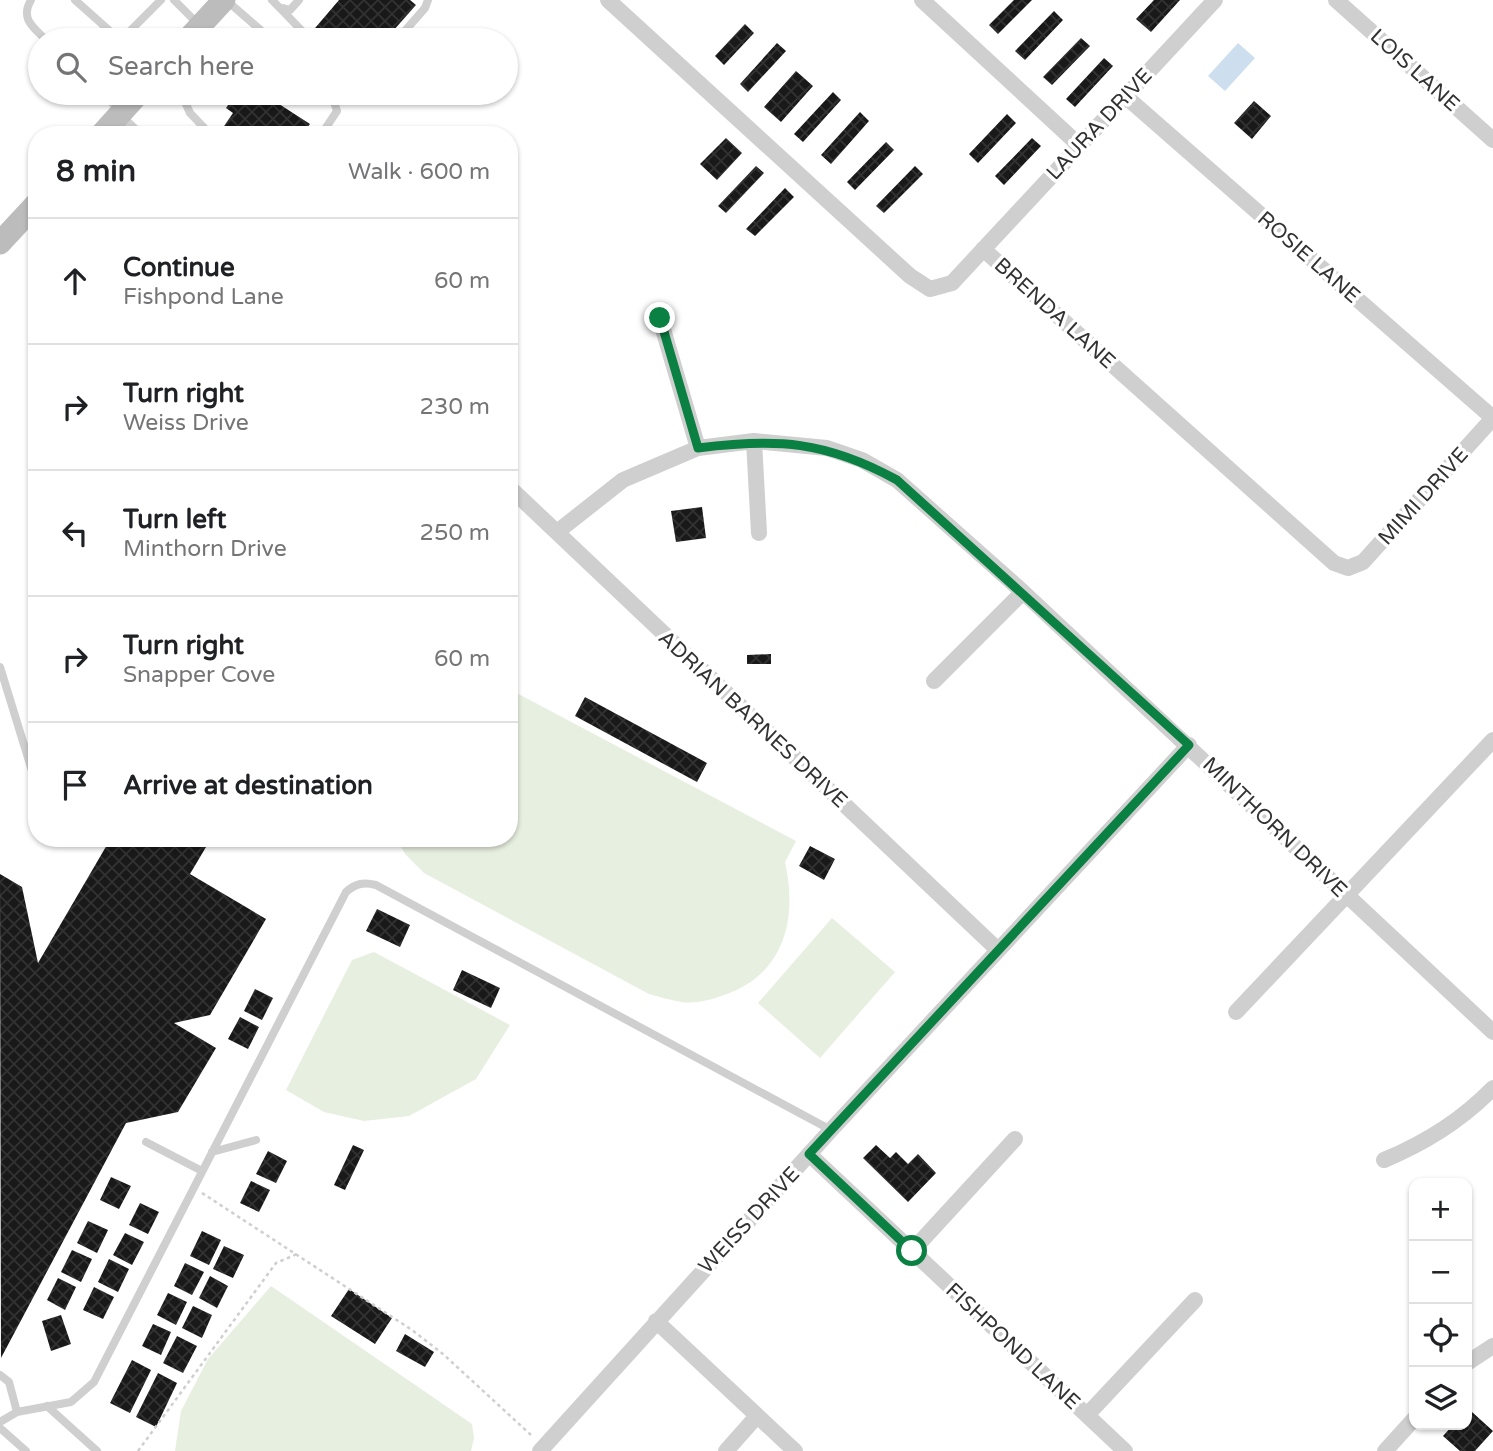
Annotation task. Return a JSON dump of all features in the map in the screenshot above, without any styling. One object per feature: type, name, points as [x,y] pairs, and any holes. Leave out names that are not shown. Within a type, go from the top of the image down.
[{"type":"main road","points":[[198,28],[220,2]]},
{"type":"main road","points":[[109,126],[128,105]]},
{"type":"main road","points":[[0,243],[28,213]]},
{"type":"street","name":"BRENDA LANE","points":[[608,0],[921,286],[930,289],[952,283],[983,248],[1334,563],[1348,568]]},
{"type":"street","points":[[922,0],[1079,145]]},
{"type":"street","name":"LAURA DRIVE","points":[[983,248],[1215,0]]},
{"type":"street","name":"LOIS LANE","points":[[1336,0],[1493,140]]},
{"type":"street","name":"ROSIE LANE","points":[[1125,96],[1493,418]]},
{"type":"street","points":[[119,114],[129,126]]},
{"type":"street","points":[[660,318],[698,448]]},
{"type":"street","name":"MIMI DRIVE","points":[[1348,568],[1363,562],[1493,418]]},
{"type":"street","points":[[754,441],[759,533]]},
{"type":"street","name":"MINTHORN DRIVE","points":[[557,532],[623,480],[698,448],[754,441],[827,448],[862,460],[897,480],[1023,592],[1493,1032]]},
{"type":"street","name":"ADRIAN BARNES DRIVE","points":[[518,495],[998,950]]},
{"type":"street","points":[[934,681],[1023,592]]},
{"type":"street","points":[[1236,1012],[1493,740]]},
{"type":"street","name":"WEISS DRIVE","points":[[542,1449],[831,1130],[1189,745]]},
{"type":"street","points":[[1384,1160],[1415,1147],[1468,1114],[1493,1088]]},
{"type":"street","points":[[912,1251],[1015,1139]]},
{"type":"street","name":"FISHPOND LANE","points":[[809,1154],[1125,1451]]},
{"type":"street","points":[[1087,1415],[1195,1300]]},
{"type":"street","points":[[656,1321],[795,1451]]},
{"type":"street","points":[[1472,1360],[1493,1346]]},
{"type":"street","points":[[726,1451],[757,1416]]},
{"type":"street","points":[[1385,1451],[1409,1425]]},
{"type":"lane","points":[[31,0],[26,11],[27,21],[34,28]]},
{"type":"lane","points":[[75,0],[107,28]]},
{"type":"lane","points":[[133,28],[162,0]]},
{"type":"lane","points":[[174,0],[191,28]]},
{"type":"lane","points":[[272,0],[300,28]]},
{"type":"lane","points":[[280,7],[290,10],[299,0]]},
{"type":"lane","points":[[408,28],[425,8],[428,0]]},
{"type":"lane","points":[[220,2],[256,28]]},
{"type":"lane","points":[[112,105],[119,114]]},
{"type":"lane","points":[[186,105],[202,126]]},
{"type":"lane","points":[[327,126],[337,111],[335,105]]},
{"type":"lane","points":[[0,667],[28,758]]},
{"type":"lane","points":[[0,1422],[17,1412],[71,1402],[94,1382],[346,892],[354,885],[365,882],[376,885],[831,1130]]},
{"type":"lane","points":[[212,1152],[256,1140]]},
{"type":"lane","points":[[146,1142],[202,1171]]},
{"type":"lane","points":[[0,1375],[9,1382],[17,1412]]},
{"type":"lane","points":[[47,1406],[97,1451]]},
{"type":"lane","points":[[0,1428],[26,1451]]},
{"type":"path","points":[[194,1188],[433,1346],[542,1449]]},
{"type":"path","points":[[138,1451],[275,1264],[297,1254]]},
{"type":"green space","points":[[518,694],[796,841],[785,862],[789,883],[787,924],[773,959],[761,974],[744,986],[724,995],[692,1002],[649,994],[424,873],[401,847],[518,847]]},
{"type":"green space","points":[[832,918],[895,972],[820,1058],[758,1003]]},
{"type":"green space","points":[[374,952],[510,1025],[476,1079],[409,1116],[364,1121],[324,1112],[286,1090],[352,960]]},
{"type":"green space","points":[[271,1286],[472,1424],[474,1438],[471,1451],[175,1451],[181,1411],[208,1359]]},
{"type":"water","points":[[1238,43],[1255,58],[1225,91],[1208,76]]},
{"type":"building","points":[[339,0],[410,0],[416,5],[396,28],[315,28]]},
{"type":"building","points":[[1014,0],[1032,0],[998,34],[989,25]]},
{"type":"building","points":[[1154,0],[1180,0],[1151,32],[1136,19]]},
{"type":"building","points":[[1054,11],[1063,20],[1025,60],[1015,51]]},
{"type":"building","points":[[745,24],[754,33],[724,65],[715,56]]},
{"type":"building","points":[[1081,38],[1090,46],[1052,85],[1043,77]]},
{"type":"building","points":[[777,43],[786,51],[748,92],[740,84]]},
{"type":"building","points":[[1104,58],[1113,66],[1075,107],[1066,99]]},
{"type":"building","points":[[796,71],[813,86],[781,122],[764,107]]},
{"type":"building","points":[[833,92],[841,100],[803,142],[794,134]]},
{"type":"building","points":[[1254,101],[1271,116],[1252,139],[1234,123]]},
{"type":"building","points":[[228,105],[281,105],[310,124],[224,126],[233,113],[226,108]]},
{"type":"building","points":[[860,112],[869,121],[831,164],[821,155]]},
{"type":"building","points":[[1007,114],[1016,123],[978,163],[969,154]]},
{"type":"building","points":[[726,138],[742,153],[717,180],[700,164]]},
{"type":"building","points":[[1032,138],[1041,146],[1004,185],[995,176]]},
{"type":"building","points":[[886,142],[894,150],[855,190],[847,182]]},
{"type":"building","points":[[756,166],[764,173],[726,213],[718,206]]},
{"type":"building","points":[[915,166],[923,174],[884,213],[876,206]]},
{"type":"building","points":[[785,188],[794,197],[755,236],[746,229]]},
{"type":"building","points":[[702,507],[706,538],[676,542],[671,511]]},
{"type":"building","points":[[771,654],[771,664],[747,664],[747,655]]},
{"type":"building","points":[[585,697],[707,763],[697,782],[575,716]]},
{"type":"building","points":[[810,846],[835,859],[824,880],[799,866]]},
{"type":"building","points":[[106,847],[206,847],[190,874],[266,919],[210,1015],[174,1023],[216,1048],[178,1112],[126,1123],[1,1358],[0,874],[22,887],[38,963]]},
{"type":"building","points":[[377,909],[410,925],[400,947],[366,931]]},
{"type":"building","points":[[462,970],[500,988],[491,1008],[453,990]]},
{"type":"building","points":[[255,989],[273,998],[262,1020],[244,1011]]},
{"type":"building","points":[[240,1017],[259,1027],[248,1049],[228,1039]]},
{"type":"building","points":[[353,1145],[364,1150],[345,1190],[334,1185]]},
{"type":"building","points":[[876,1145],[890,1158],[896,1152],[908,1164],[918,1154],[936,1173],[908,1202],[863,1158]]},
{"type":"building","points":[[268,1151],[287,1161],[276,1183],[256,1174]]},
{"type":"building","points":[[111,1177],[131,1186],[119,1209],[100,1200]]},
{"type":"building","points":[[251,1181],[270,1190],[259,1212],[240,1203]]},
{"type":"building","points":[[140,1203],[159,1212],[148,1234],[129,1225]]},
{"type":"building","points":[[88,1221],[108,1230],[97,1253],[77,1243]]},
{"type":"building","points":[[202,1231],[221,1240],[209,1265],[190,1256]]},
{"type":"building","points":[[125,1233],[144,1242],[132,1265],[113,1255]]},
{"type":"building","points":[[224,1246],[244,1255],[233,1278],[213,1269]]},
{"type":"building","points":[[72,1250],[92,1259],[81,1282],[61,1272]]},
{"type":"building","points":[[109,1259],[129,1269],[118,1292],[98,1282]]},
{"type":"building","points":[[185,1263],[204,1272],[192,1295],[174,1286]]},
{"type":"building","points":[[210,1276],[228,1286],[217,1308],[199,1298]]},
{"type":"building","points":[[58,1278],[76,1287],[65,1310],[47,1300]]},
{"type":"building","points":[[94,1287],[114,1297],[103,1319],[83,1310]]},
{"type":"building","points":[[349,1289],[392,1318],[375,1344],[331,1316]]},
{"type":"building","points":[[168,1293],[187,1302],[176,1325],[157,1315]]},
{"type":"building","points":[[193,1306],[212,1315],[202,1338],[182,1328]]},
{"type":"building","points":[[61,1315],[71,1344],[51,1351],[42,1321]]},
{"type":"building","points":[[153,1324],[171,1332],[161,1355],[142,1346]]},
{"type":"building","points":[[405,1334],[434,1352],[425,1367],[396,1351]]},
{"type":"building","points":[[177,1336],[197,1346],[183,1373],[163,1363]]},
{"type":"building","points":[[132,1360],[151,1370],[130,1413],[110,1403]]},
{"type":"building","points":[[158,1373],[177,1383],[156,1427],[136,1417]]},
{"type":"building","points":[[1472,1412],[1493,1431],[1475,1451],[1460,1451],[1443,1436],[1448,1430],[1472,1430]]},
{"type":"route","points":[[660,318],[698,448],[754,441],[827,448],[862,460],[897,480],[1189,745],[809,1154],[912,1251]]}]
